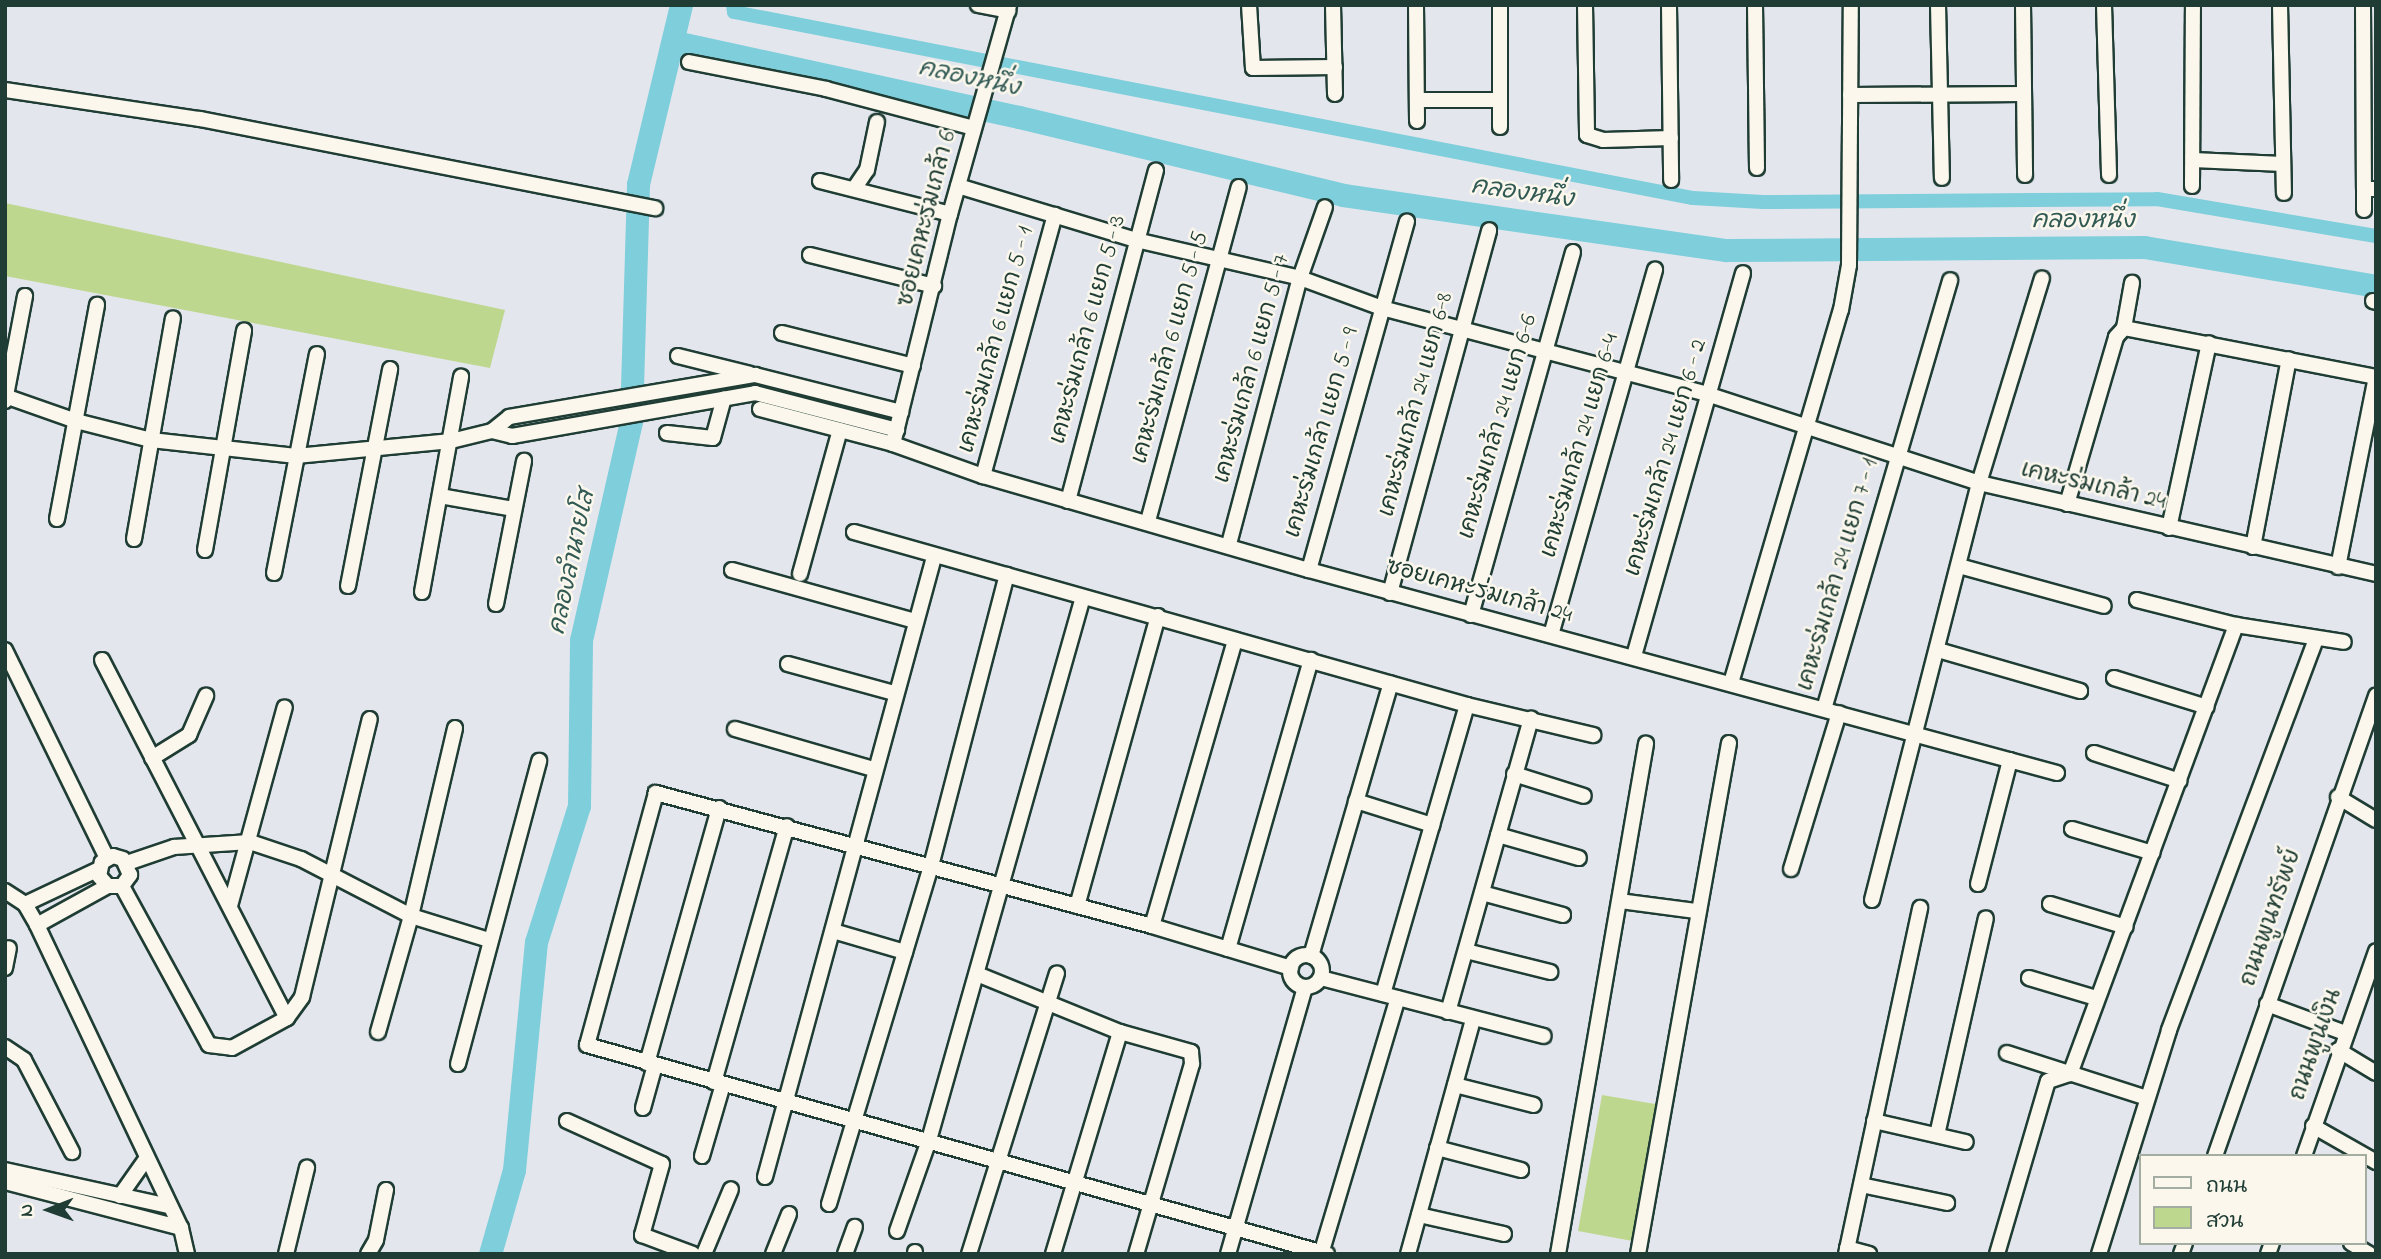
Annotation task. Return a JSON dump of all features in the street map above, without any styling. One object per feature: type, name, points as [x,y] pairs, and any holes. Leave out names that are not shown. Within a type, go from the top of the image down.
[{"type":"street","points":[[978,5],[1008,8]]},
{"type":"street","points":[[1249,5],[1252,68],[1335,67]]},
{"type":"street","points":[[1333,5],[1335,94]]},
{"type":"street","points":[[1416,5],[1417,121]]},
{"type":"street","points":[[1500,5],[1500,127]]},
{"type":"street","points":[[1585,5],[1587,135],[1603,140],[1671,138]]},
{"type":"street","points":[[1669,5],[1671,180]]},
{"type":"street","points":[[1755,5],[1757,168]]},
{"type":"street","points":[[1731,683],[1841,310],[1849,264],[1851,210],[1851,5]]},
{"type":"street","points":[[1938,5],[1942,178]]},
{"type":"street","points":[[2023,5],[2025,175]]},
{"type":"street","points":[[2104,5],[2109,175]]},
{"type":"street","points":[[2192,186],[2193,5]]},
{"type":"street","points":[[2280,5],[2284,193]]},
{"type":"street","points":[[2363,5],[2370,189],[2364,210]]},
{"type":"street","name":"ซอยเคหะร่มเกล้า 6","points":[[895,437],[950,214],[1008,8]]},
{"type":"street","points":[[689,62],[826,89],[975,124]]},
{"type":"street","points":[[5,90],[200,120],[379,157],[528,180],[655,208]]},
{"type":"street","points":[[1850,94],[2024,94]]},
{"type":"street","points":[[1417,100],[1500,100]]},
{"type":"street","points":[[854,189],[867,170],[877,122]]},
{"type":"street","points":[[2193,160],[2283,164]]},
{"type":"street","name":"เคหะร่มเกล้า 6 แยก 5 - 3","points":[[1068,500],[1156,171]]},
{"type":"street","points":[[820,181],[950,214]]},
{"type":"street","name":"เคหะร่มเกล้า 24","points":[[958,186],[1136,240],[1216,261],[1300,278],[1381,308],[1463,327],[1707,394],[1979,483],[2376,574]]},
{"type":"street","name":"เคหะร่มเกล้า 6 แยก 5 - 5","points":[[1148,522],[1216,261],[1239,187]]},
{"type":"street","name":"เคหะร่มเกล้า 6 แยก 5 - 7","points":[[1229,544],[1300,278],[1325,207]]},
{"type":"street","name":"เคหะร่มเกล้า 6 แยก 5 - 1","points":[[983,476],[1055,215]]},
{"type":"street","name":"เคหะร่มเกล้า แยก 5 - 9","points":[[1308,570],[1407,220]]},
{"type":"street","name":"เคหะร่มเกล้า 24 แยก 6-8","points":[[1390,593],[1489,230]]},
{"type":"street","name":"เคหะร่มเกล้า 24 แยก 6-6","points":[[1471,615],[1573,252]]},
{"type":"street","points":[[810,255],[934,286]]},
{"type":"street","name":"เคหะร่มเกล้า 24 แยก 6-4","points":[[1552,635],[1655,269]]},
{"type":"street","name":"เคหะร่มเกล้า 24 แยก 6 - 2","points":[[1634,656],[1743,273]]},
{"type":"street","points":[[1872,900],[1979,483],[2042,278]]},
{"type":"street","name":"เคหะร่มเกล้า 24 แยก 7 - 1","points":[[1791,869],[1897,454],[1950,280]]},
{"type":"street","points":[[2067,504],[2116,337],[2124,328],[2132,282]]},
{"type":"street","points":[[25,296],[6,398],[76,421],[151,440],[296,456],[374,450],[451,441],[492,432],[512,436],[755,393],[895,437]]},
{"type":"street","points":[[57,519],[97,305]]},
{"type":"street","points":[[134,539],[173,318]]},
{"type":"street","points":[[2124,328],[2376,377],[2338,566]]},
{"type":"street","points":[[205,550],[244,330]]},
{"type":"street","points":[[782,333],[913,366]]},
{"type":"street","points":[[2169,528],[2209,343]]},
{"type":"street","points":[[274,573],[317,354]]},
{"type":"street","points":[[678,356],[901,412]]},
{"type":"street","points":[[2253,547],[2289,359]]},
{"type":"street","points":[[348,586],[390,369]]},
{"type":"street","points":[[492,432],[509,417],[755,375]]},
{"type":"street","points":[[422,592],[461,377]]},
{"type":"street","points":[[736,379],[740,395]]},
{"type":"street","points":[[667,433],[713,438],[724,398]]},
{"type":"street","points":[[760,409],[840,430],[895,437]]},
{"type":"street","points":[[800,574],[840,430]]},
{"type":"street","name":"ซอยเคหะร่มเกล้า 24","points":[[895,437],[983,476],[1229,544],[1308,570],[1634,656],[1915,736],[2057,773]]},
{"type":"street","points":[[496,604],[524,461]]},
{"type":"street","points":[[440,496],[513,509]]},
{"type":"street","points":[[854,532],[934,557],[1158,616],[1467,705],[1593,735]]},
{"type":"street","points":[[765,1177],[857,846],[894,693],[934,557]]},
{"type":"street","points":[[1959,566],[2104,606]]},
{"type":"street","points":[[732,570],[915,621]]},
{"type":"street","points":[[829,1204],[931,866],[1007,575]]},
{"type":"street","points":[[897,1231],[929,1140],[1083,597]]},
{"type":"street","points":[[2137,600],[2236,625],[2344,642]]},
{"type":"street","points":[[1077,906],[1158,616]]},
{"type":"street","points":[[2070,1074],[2236,625]]},
{"type":"street","points":[[2099,1254],[2147,1098],[2316,639]]},
{"type":"street","points":[[1152,926],[1236,640]]},
{"type":"street","points":[[5,650],[103,863],[209,1045],[232,1048],[287,1018],[302,997],[370,719]]},
{"type":"street","points":[[1938,650],[2080,691]]},
{"type":"street","points":[[102,660],[287,1018]]},
{"type":"street","points":[[1228,949],[1311,660]]},
{"type":"street","points":[[788,664],[894,693]]},
{"type":"street","points":[[2115,678],[2207,707]]},
{"type":"street","points":[[1311,956],[1391,683]]},
{"type":"street","name":"ถนนพูนทรัพย์","points":[[2216,1154],[2338,797],[2371,725],[2376,695]]},
{"type":"street","points":[[152,758],[189,735],[206,696]]},
{"type":"street","points":[[1291,968],[1152,926],[787,826],[654,794],[587,1043],[651,1064],[929,1140],[1323,1253],[1432,825],[1467,705]]},
{"type":"street","points":[[230,906],[250,842],[285,707]]},
{"type":"street","points":[[1448,1012],[1531,719]]},
{"type":"street","points":[[378,1032],[411,916],[455,728]]},
{"type":"street","points":[[735,729],[874,769]]},
{"type":"street","points":[[1638,1254],[1696,911],[1729,743]]},
{"type":"street","points":[[1558,1254],[1646,744]]},
{"type":"street","points":[[2094,753],[2180,781]]},
{"type":"street","points":[[1978,884],[2010,760]]},
{"type":"street","points":[[458,1064],[539,761]]},
{"type":"street","points":[[1514,774],[1584,796]]},
{"type":"street","points":[[2338,797],[2376,820]]},
{"type":"street","points":[[1356,801],[1432,825]]},
{"type":"street","points":[[643,1108],[651,1064],[719,808]]},
{"type":"street","points":[[702,1156],[718,1083],[787,826]]},
{"type":"street","points":[[2072,829],[2153,853]]},
{"type":"street","points":[[1498,835],[1579,858]]},
{"type":"street","points":[[127,863],[154,852],[198,845],[250,842],[301,859],[333,879],[411,916],[489,940]]},
{"type":"street","points":[[25,904],[118,856],[127,863],[130,876],[37,925]]},
{"type":"street","points":[[5,891],[25,904],[37,925],[191,1252]]},
{"type":"street","points":[[1482,894],[1563,915]]},
{"type":"street","points":[[1620,901],[1696,911]]},
{"type":"street","points":[[2050,904],[2126,927]]},
{"type":"street","points":[[1869,1254],[1846,1251],[1920,908]]},
{"type":"street","points":[[1937,1135],[1986,918]]},
{"type":"street","points":[[833,932],[905,952]]},
{"type":"street","points":[[5,968],[9,948]]},
{"type":"street","points":[[1466,951],[1550,972]]},
{"type":"street","name":"ถนนพูนเงิน","points":[[2305,1154],[2345,1032],[2376,951]]},
{"type":"street","points":[[1305,987],[1293,981],[1291,968],[1298,957],[1311,956],[1321,965],[1321,978]]},
{"type":"street","points":[[977,974],[1120,1032],[1186,1049],[1192,1055],[1152,1205],[1136,1254]]},
{"type":"street","points":[[969,1254],[1001,1161],[1057,974]]},
{"type":"street","points":[[1228,1254],[1305,987],[1321,978],[1544,1036]]},
{"type":"street","points":[[2029,978],[2096,998]]},
{"type":"street","points":[[2267,1004],[2345,1032]]},
{"type":"street","points":[[1408,1254],[1473,1019]]},
{"type":"street","points":[[1053,1254],[1120,1032]]},
{"type":"street","points":[[5,1047],[24,1060],[72,1152]]},
{"type":"street","points":[[2339,1050],[2376,1073]]},
{"type":"street","points":[[2007,1053],[2147,1098]]},
{"type":"street","points":[[1997,1254],[2048,1081],[2070,1074]]},
{"type":"street","points":[[1455,1085],[1534,1105]]},
{"type":"street","points":[[567,1121],[662,1164],[642,1235],[693,1254]]},
{"type":"street","points":[[1874,1121],[1966,1142]]},
{"type":"street","points":[[2313,1126],[2362,1154]]},
{"type":"street","points":[[1437,1148],[1521,1170]]},
{"type":"street","points":[[120,1196],[146,1159]]},
{"type":"street","points":[[286,1254],[307,1168]]},
{"type":"street","points":[[5,1170],[170,1206]]},
{"type":"street","points":[[5,1182],[181,1228]]},
{"type":"street","points":[[1861,1185],[1947,1203]]},
{"type":"street","points":[[704,1254],[731,1189]]},
{"type":"street","points":[[368,1254],[376,1240],[386,1190]]},
{"type":"street","points":[[773,1254],[789,1214]]},
{"type":"street","points":[[1419,1215],[1504,1234]]},
{"type":"street","points":[[845,1254],[855,1227]]},
{"type":"green space","points":[[5,203],[505,310],[490,368],[5,276]]},
{"type":"green space","points":[[1602,1095],[1661,1105],[1638,1242],[1578,1231]]},
{"type":"waterway","name":"คลองลำนายโส","points":[[490,1254],[514,1170],[536,942],[579,806],[581,640],[631,421],[638,184],[681,5]]},
{"type":"waterway","points":[[733,5],[734,12],[1693,198],[1763,202],[2157,199],[2376,236]]},
{"type":"waterway","name":"คลองหนึ่ง","points":[[675,42],[1019,117],[1343,195],[1726,250],[2144,247],[2376,286]]}]
